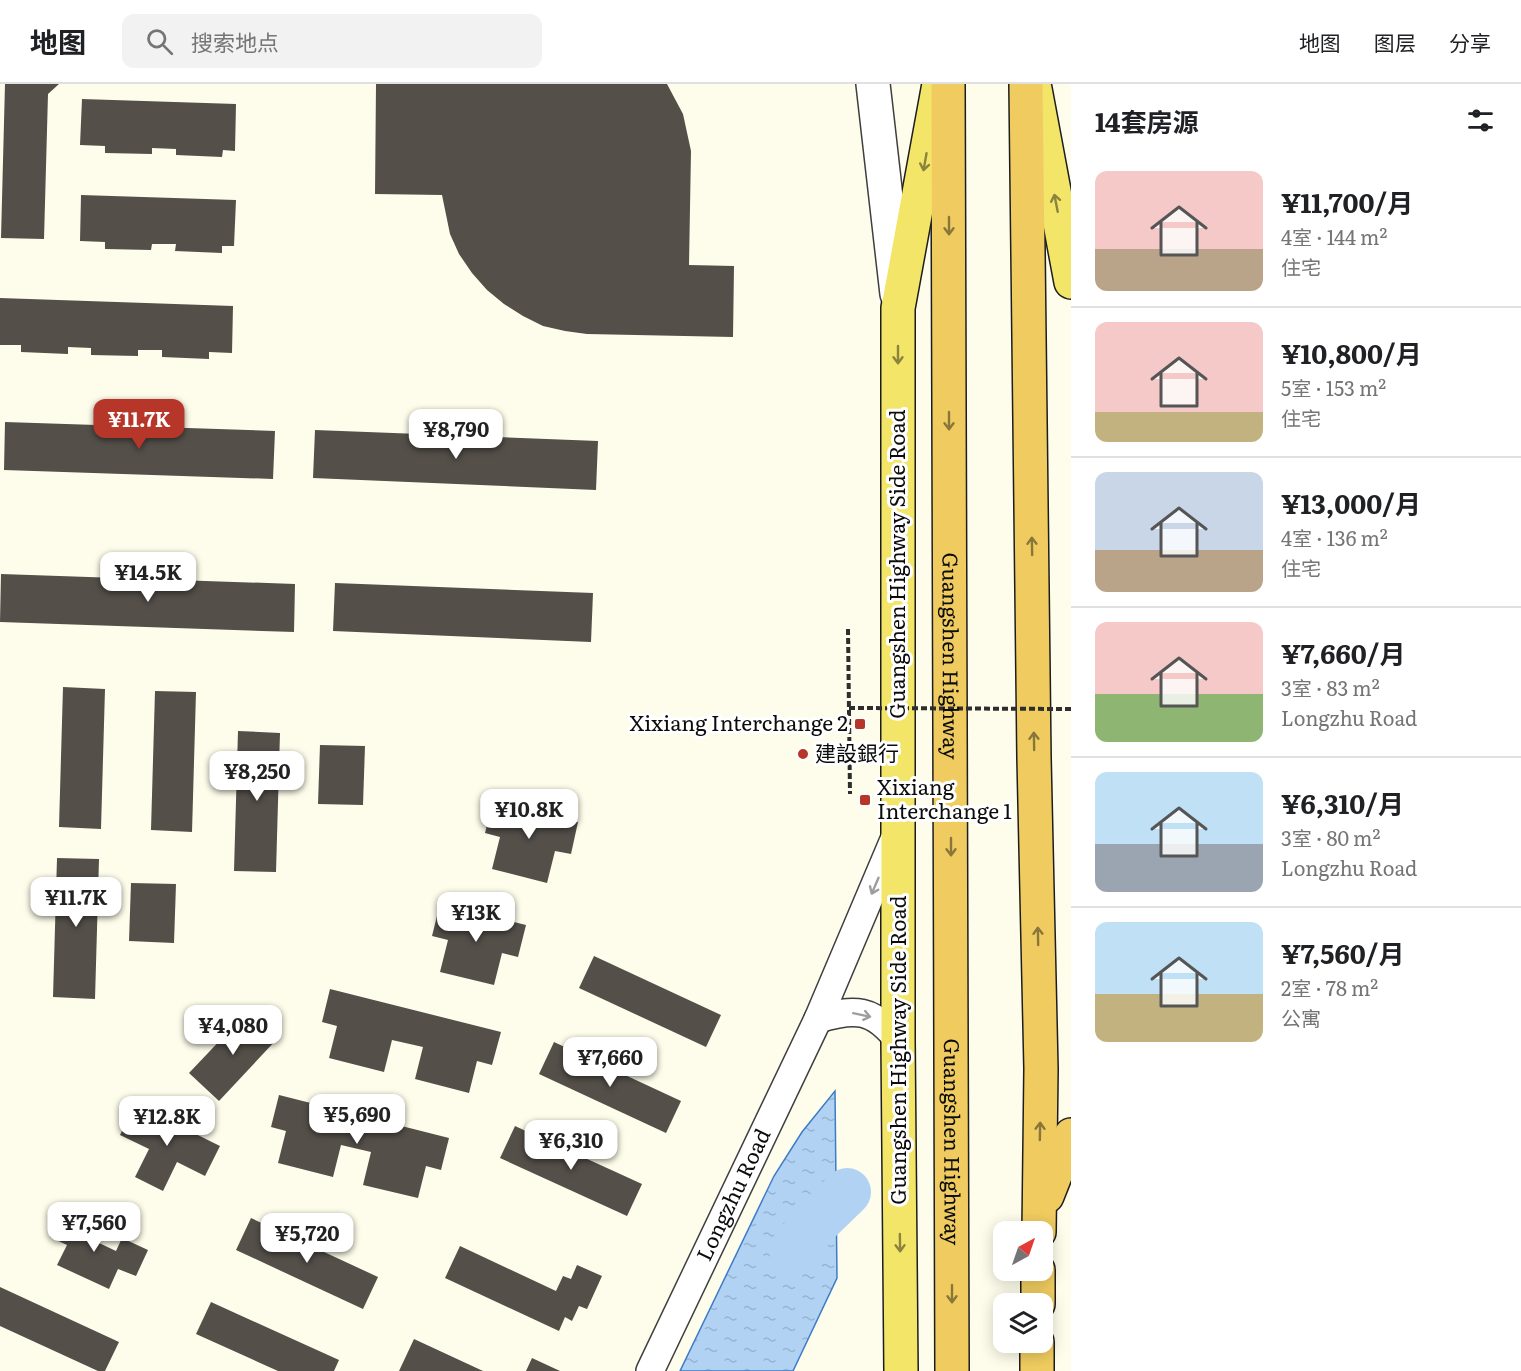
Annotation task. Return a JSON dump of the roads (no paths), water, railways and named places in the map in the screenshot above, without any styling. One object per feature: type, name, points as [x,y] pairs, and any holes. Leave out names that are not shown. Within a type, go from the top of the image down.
[{"type":"highway","name":"Guangshen Highway","points":[[948,84],[952,1371]]},
{"type":"highway","points":[[1026,84],[1034,758],[1041,1069],[1039,1221]]},
{"type":"highway","points":[[1040,1221],[1071,1135]]},
{"type":"highway","points":[[1037,1353],[1037,1371]]},
{"type":"main road","name":"Guangshen Highway Side Road","points":[[901,1371],[898,1040],[898,308],[939,84]]},
{"type":"main road","points":[[1034,84],[1071,282]]},
{"type":"street","points":[[873,84],[898,308]]},
{"type":"street","name":"Longzhu Road","points":[[650,1371],[818,1019],[898,832]]},
{"type":"street","points":[[818,1019],[841,1012],[864,1013],[884,1022],[898,1040]]},
{"type":"water","points":[[835,1091],[837,1278],[793,1371],[680,1371],[774,1176],[802,1132]]},
{"type":"waterway","points":[[793,1250],[816,1222],[847,1192]]},
{"type":"place","name":"Xixiang Interchange 2","points":[[860,724]]},
{"type":"place","name":"建設銀行","points":[[803,754]]},
{"type":"place","name":"Xixiang Interchange 1","points":[[865,800]]}]
